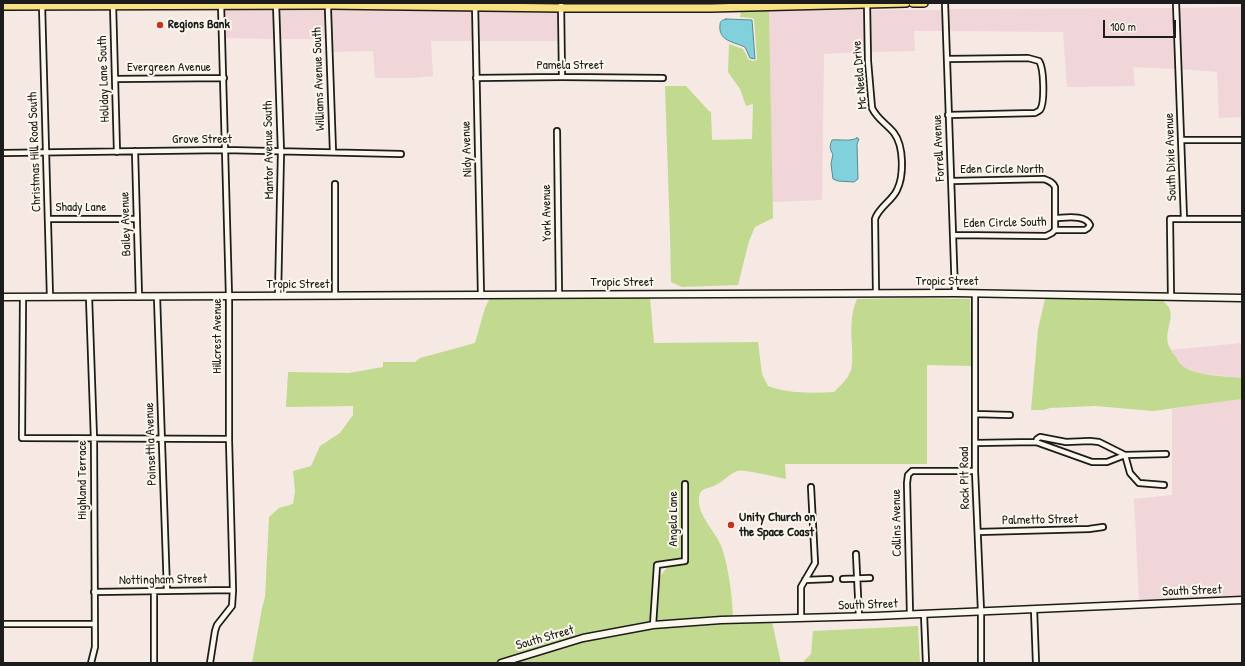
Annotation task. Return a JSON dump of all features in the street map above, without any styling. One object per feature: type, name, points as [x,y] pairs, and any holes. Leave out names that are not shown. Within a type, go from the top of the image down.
[{"type":"main road","points":[[3,6],[42,4],[791,5],[906,3]]},
{"type":"main road","points":[[913,3],[924,3]]},
{"type":"street","name":"Mc Neela Drive","points":[[867,3],[868,61],[872,108],[874,114],[890,129],[900,146],[902,169],[901,179],[896,192],[879,210],[874,219],[876,293]]},
{"type":"street","name":"Forrell Avenue","points":[[945,3],[955,293]]},
{"type":"street","name":"South Dixie Avenue","points":[[1171,297],[1170,219],[1184,219],[1176,3]]},
{"type":"street","name":"Christmas Hill Road South","points":[[42,4],[50,297]]},
{"type":"street","name":"Holiday Lane South","points":[[113,4],[117,152]]},
{"type":"street","name":"Hillcrest Avenue","points":[[210,663],[215,631],[217,625],[232,606],[233,590],[229,439],[229,296],[221,4]]},
{"type":"street","name":"Mantor Avenue South","points":[[276,4],[282,152],[278,296]]},
{"type":"street","name":"Williams Avenue South","points":[[328,4],[332,152]]},
{"type":"street","name":"Nidy Avenue","points":[[475,5],[481,295]]},
{"type":"street","points":[[561,5],[562,77]]},
{"type":"street","points":[[947,59],[1032,59],[1038,61],[1042,66],[1043,91],[1041,108],[1035,114],[948,115]]},
{"type":"street","name":"Evergreen Avenue","points":[[115,79],[224,78]]},
{"type":"street","name":"Pamela Street","points":[[476,78],[663,78]]},
{"type":"street","name":"York Avenue","points":[[557,131],[559,295]]},
{"type":"street","points":[[1181,140],[1242,140]]},
{"type":"street","name":"Grove Street","points":[[3,153],[225,150],[401,154]]},
{"type":"street","name":"Bailey Avenue","points":[[135,151],[139,297]]},
{"type":"street","name":"Eden Circle North","points":[[952,181],[1049,180],[1053,182],[1055,187],[1055,230]]},
{"type":"street","points":[[335,184],[335,296]]},
{"type":"street","name":"Eden Circle South","points":[[953,235],[1046,236],[1055,230],[1084,230],[1090,225],[1087,220],[1084,219],[1055,218]]},
{"type":"street","name":"Shady Lane","points":[[48,219],[137,219]]},
{"type":"street","points":[[1184,219],[1242,219]]},
{"type":"street","name":"Tropic Street","points":[[3,297],[975,293],[1242,298]]},
{"type":"street","name":"Rock Pit Road","points":[[975,293],[975,471],[981,611],[981,663]]},
{"type":"street","points":[[23,297],[22,438],[229,439]]},
{"type":"street","name":"Highland Terrace","points":[[89,297],[94,439],[95,647],[90,663]]},
{"type":"street","name":"Poinsettia Avenue","points":[[157,297],[167,591]]},
{"type":"street","points":[[975,414],[1010,415]]},
{"type":"street","points":[[1036,442],[1040,437],[1066,442],[1099,442],[1125,455],[1130,473],[1139,484],[1164,486]]},
{"type":"street","points":[[975,443],[1036,442],[1092,462],[1107,462],[1125,455],[1166,454]]},
{"type":"street","name":"Collins Avenue","points":[[910,614],[908,475],[912,471],[975,471]]},
{"type":"street","name":"Angela Lane","points":[[653,625],[657,565],[685,561],[685,484]]},
{"type":"street","points":[[801,618],[801,587],[815,563],[811,488]]},
{"type":"street","name":"Palmetto Street","points":[[978,532],[1089,529],[1103,527]]},
{"type":"street","points":[[856,554],[860,617]]},
{"type":"street","points":[[843,579],[870,578]]},
{"type":"street","points":[[805,580],[830,579]]},
{"type":"street","name":"Nottingham Street","points":[[94,592],[233,590]]},
{"type":"street","points":[[154,591],[154,663]]},
{"type":"street","name":"South Street","points":[[501,663],[583,638],[653,625],[721,620],[860,617],[1242,600]]},
{"type":"street","points":[[1034,609],[1036,663]]},
{"type":"street","points":[[924,614],[926,663]]},
{"type":"street","points":[[3,624],[94,624]]},
{"type":"shaded area","points":[[1242,7],[1242,117],[1219,118],[1217,72],[1181,69],[1178,8]]},
{"type":"shaded area","points":[[224,8],[274,8],[275,39],[225,38]]},
{"type":"shaded area","points":[[279,8],[325,8],[326,39],[280,39]]},
{"type":"shaded area","points":[[330,8],[472,9],[473,41],[431,41],[433,76],[412,78],[375,78],[373,51],[332,52]]},
{"type":"shaded area","points":[[1173,8],[1176,69],[1133,67],[1135,86],[1067,87],[1063,32],[949,31],[948,9]]},
{"type":"shaded area","points":[[477,9],[559,11],[559,41],[478,41]]},
{"type":"shaded area","points":[[769,10],[865,10],[865,52],[824,54],[822,200],[772,202]]},
{"type":"shaded area","points":[[870,10],[943,10],[944,31],[914,31],[915,51],[870,52]]},
{"type":"shaded area","points":[[1242,343],[1242,378],[1199,373],[1183,367],[1171,350]]},
{"type":"shaded area","points":[[1242,399],[1242,597],[1139,600],[1134,499],[1172,495],[1172,409]]},
{"type":"green space","points":[[741,10],[769,10],[773,218],[755,227],[749,241],[738,285],[682,287],[671,282],[665,86],[686,86],[711,112],[712,140],[752,139],[753,104],[746,106],[740,89],[728,72],[729,44],[743,49],[749,60],[755,61],[757,59],[754,19],[740,17]]},
{"type":"green space","points":[[649,297],[654,343],[758,342],[762,374],[768,386],[792,392],[809,393],[834,392],[844,382],[850,373],[852,367],[852,317],[857,299],[970,299],[972,366],[927,365],[927,464],[785,464],[786,479],[753,472],[737,471],[717,485],[706,488],[701,492],[699,505],[701,511],[722,548],[727,565],[733,617],[655,622],[659,575],[661,575],[668,566],[685,564],[687,561],[688,481],[683,481],[682,559],[657,562],[655,565],[650,623],[582,635],[494,663],[252,663],[265,597],[269,517],[279,508],[293,504],[295,491],[293,471],[311,466],[320,446],[340,433],[353,415],[353,406],[286,407],[288,372],[349,373],[383,367],[383,362],[415,362],[420,358],[475,343],[485,308],[490,298]]},
{"type":"green space","points":[[1047,297],[1160,299],[1170,309],[1171,314],[1167,337],[1168,344],[1180,363],[1184,367],[1197,372],[1242,378],[1242,399],[1153,411],[1095,406],[1031,410],[1038,329],[1045,299]]},
{"type":"green space","points":[[772,622],[781,663],[508,663],[579,642],[653,628],[682,625]]},
{"type":"green space","points":[[918,626],[920,663],[802,663],[811,654],[813,631]]},
{"type":"water","points":[[722,20],[752,20],[755,59],[750,58],[745,47],[724,38],[720,30],[720,23]]},
{"type":"water","points":[[859,139],[857,144],[858,179],[854,182],[838,181],[833,179],[831,164],[833,154],[830,147],[832,140],[848,140]]},
{"type":"place","name":"Regions Bank","points":[[160,25]]},
{"type":"place","name":"Unity Church on the Space Coast","points":[[731,525]]}]
